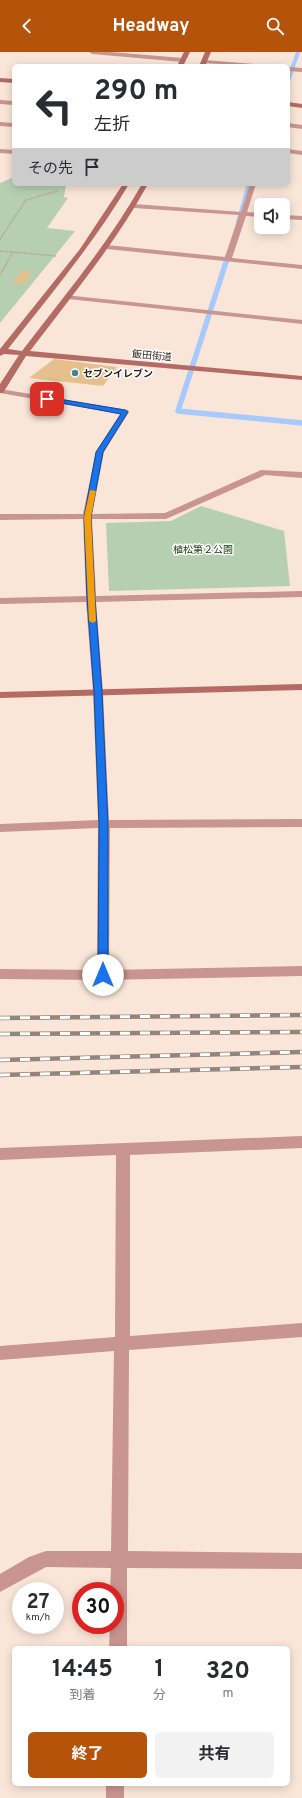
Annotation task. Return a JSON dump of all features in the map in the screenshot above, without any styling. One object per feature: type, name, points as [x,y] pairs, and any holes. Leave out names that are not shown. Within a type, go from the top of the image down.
[{"type":"street","points":[[92,52],[183,60]]},
{"type":"street","points":[[181,64],[187,52]]},
{"type":"street","points":[[203,64],[208,52]]},
{"type":"street","points":[[290,69],[302,70]]},
{"type":"street","points":[[0,80],[12,81]]},
{"type":"street","points":[[0,102],[12,103]]},
{"type":"street","points":[[290,104],[302,106]]},
{"type":"street","points":[[0,124],[12,125]]},
{"type":"street","points":[[290,125],[302,127]]},
{"type":"street","points":[[0,151],[12,152]]},
{"type":"street","points":[[290,151],[302,153]]},
{"type":"street","points":[[1,352],[76,258],[117,201],[125,186]]},
{"type":"street","points":[[103,975],[104,824],[98,692],[87,517],[100,452],[125,412],[0,391],[24,354],[107,247],[134,206],[144,186]]},
{"type":"street","points":[[228,260],[252,186]]},
{"type":"street","points":[[134,206],[254,215]]},
{"type":"street","points":[[290,217],[302,218]]},
{"type":"street","points":[[107,247],[302,267]]},
{"type":"street","points":[[68,297],[302,322]]},
{"type":"street","name":"飯田街道","points":[[1,352],[302,378]]},
{"type":"street","points":[[0,517],[166,516],[264,472],[302,474]]},
{"type":"street","points":[[0,601],[302,594]]},
{"type":"street","points":[[0,695],[302,687]]},
{"type":"street","points":[[0,828],[104,824],[302,823]]},
{"type":"street","points":[[0,974],[103,975],[302,971]]},
{"type":"street","points":[[0,1154],[302,1142]]},
{"type":"street","points":[[118,1646],[123,1149]]},
{"type":"street","points":[[0,1353],[122,1345],[302,1330]]},
{"type":"street","points":[[0,1584],[35,1563],[46,1559],[302,1561]]},
{"type":"street","points":[[115,1786],[115,1798]]},
{"type":"path","points":[[0,239],[26,200],[57,191]]},
{"type":"path","points":[[0,250],[76,258]]},
{"type":"path","points":[[0,275],[13,252]]},
{"type":"green space","points":[[12,178],[12,186],[66,186],[64,197],[68,198],[47,228],[75,231],[0,323],[0,183]]},
{"type":"green space","name":"植松第２公園","points":[[201,506],[284,531],[290,586],[109,591],[106,523],[171,521]]},
{"type":"building","points":[[21,271],[32,273],[24,284],[13,283]]},
{"type":"building","name":"セブンイレブン","points":[[54,359],[117,367],[103,386],[29,378]]},
{"type":"waterway","points":[[290,75],[298,52]]},
{"type":"waterway","points":[[238,222],[248,186]]},
{"type":"waterway","points":[[227,257],[229,252]]},
{"type":"waterway","points":[[228,256],[178,411],[302,423]]},
{"type":"railway","points":[[0,1018],[302,1015]]},
{"type":"railway","points":[[0,1034],[302,1032]]},
{"type":"railway","points":[[0,1060],[302,1052]]},
{"type":"railway","points":[[0,1075],[302,1067]]},
{"type":"slow traffic","points":[[92,491],[87,517],[93,621]]},
{"type":"place","name":"セブンイレブン","points":[[75,373]]},
{"type":"route","points":[[47,399],[125,412],[100,452],[87,517],[98,692],[104,824],[103,975]]}]
